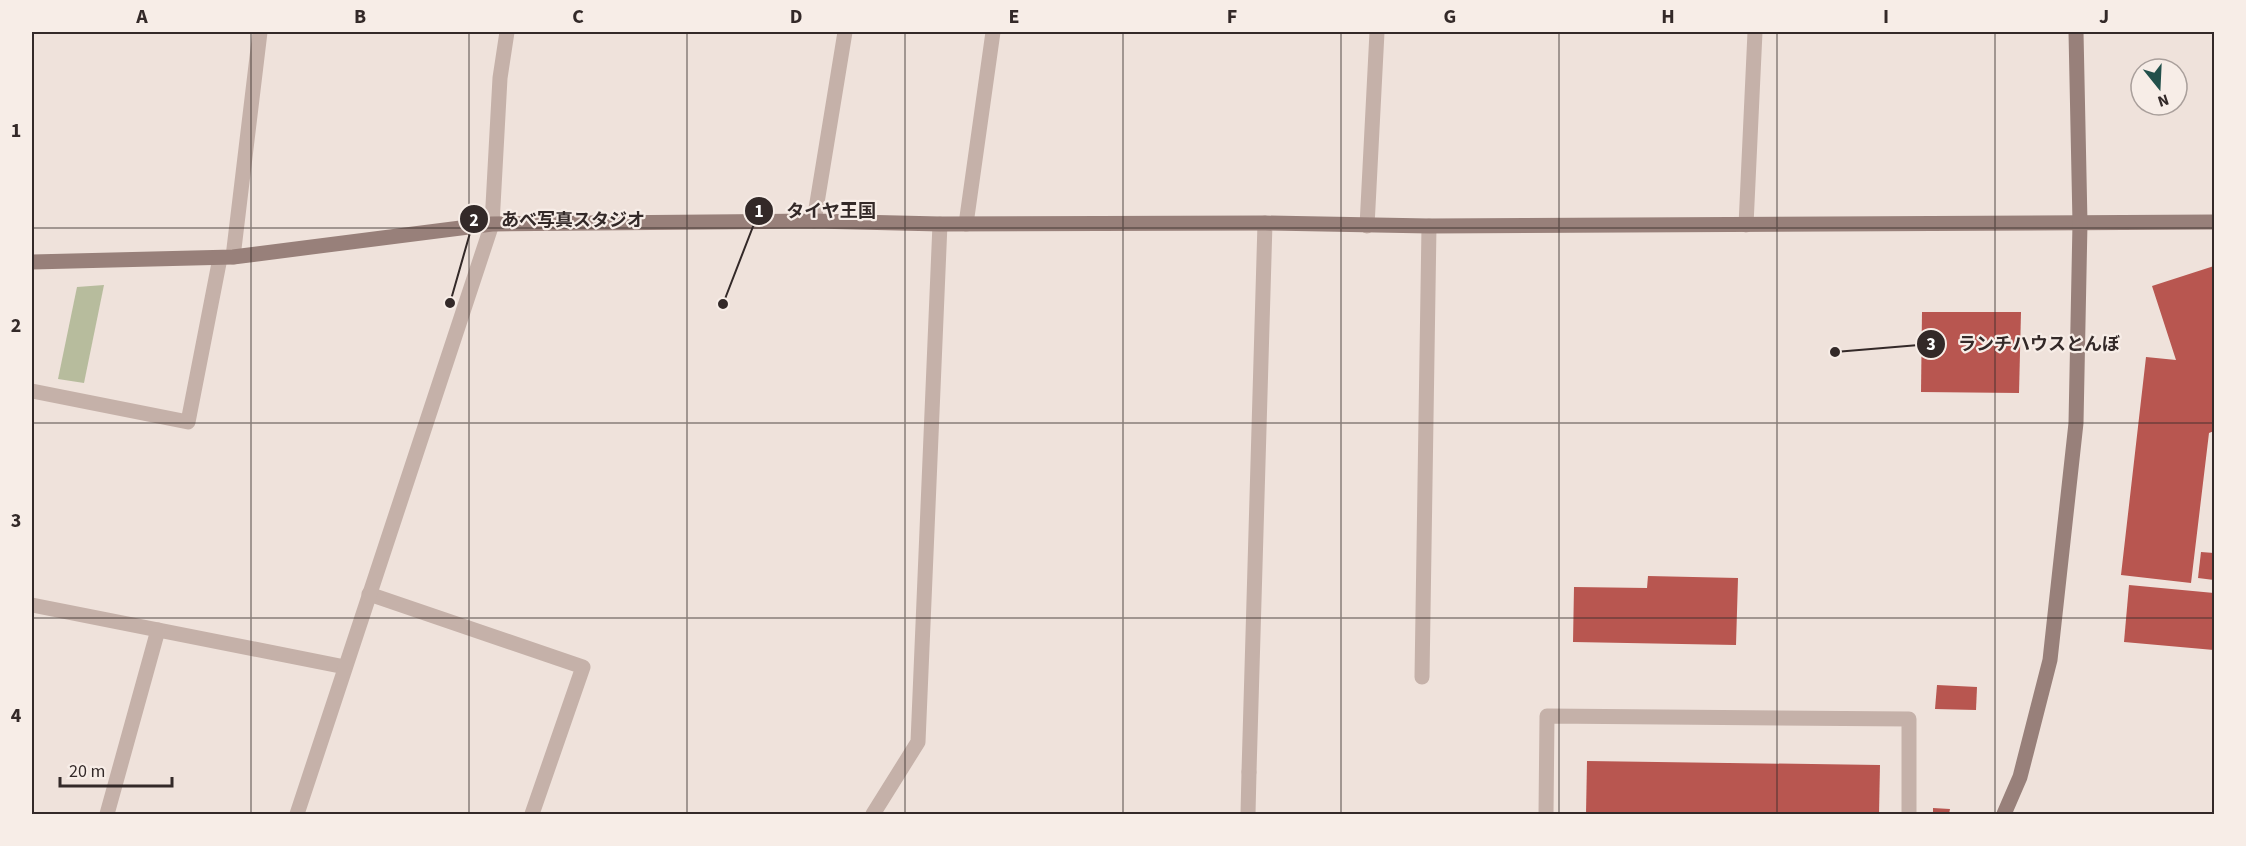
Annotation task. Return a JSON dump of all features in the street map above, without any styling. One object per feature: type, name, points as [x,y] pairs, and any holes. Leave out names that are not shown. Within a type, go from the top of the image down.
[{"type":"street","points":[[32,391],[188,422],[226,258],[260,32]]},
{"type":"street","points":[[297,814],[492,224],[500,78],[507,32]]},
{"type":"street","points":[[814,221],[845,32]]},
{"type":"street","points":[[966,224],[993,32]]},
{"type":"street","points":[[1366,226],[1377,32]]},
{"type":"street","points":[[1746,225],[1755,32]]},
{"type":"street","points":[[2004,814],[2020,777],[2050,660],[2076,423],[2080,224],[2076,32]]},
{"type":"street","points":[[32,262],[226,258],[492,224],[814,221],[940,224],[1265,223],[1429,226],[2214,222]]},
{"type":"street","points":[[1248,814],[1265,223]]},
{"type":"street","points":[[873,814],[918,742],[940,224]]},
{"type":"street","points":[[1422,677],[1429,226]]},
{"type":"street","points":[[369,594],[583,667],[532,814]]},
{"type":"street","points":[[32,605],[345,667]]},
{"type":"street","points":[[107,814],[158,630]]},
{"type":"street","points":[[1546,814],[1547,716],[1909,719],[1909,814]]},
{"type":"green space","points":[[104,285],[84,383],[58,379],[77,287]]},
{"type":"building","points":[[2214,266],[2214,431],[2209,433],[2191,583],[2121,575],[2146,357],[2176,360],[2152,286]]},
{"type":"building","points":[[1922,312],[2021,312],[2019,393],[1921,392]]},
{"type":"building","points":[[2201,552],[2214,553],[2214,580],[2198,578]]},
{"type":"building","points":[[1648,576],[1738,578],[1736,645],[1573,642],[1574,587],[1647,588]]},
{"type":"building","points":[[2129,585],[2214,593],[2214,650],[2124,642]]},
{"type":"building","points":[[1937,685],[1977,687],[1976,710],[1935,709]]},
{"type":"building","points":[[1587,761],[1880,765],[1879,814],[1586,814]]},
{"type":"building","points":[[1933,808],[1950,809],[1949,814],[1933,814]]},
{"type":"place","name":"あべ写真スタジオ","points":[[450,303]]},
{"type":"place","name":"タイヤ王国","points":[[723,304]]},
{"type":"place","name":"ランチハウスとんぼ","points":[[1835,352]]}]
